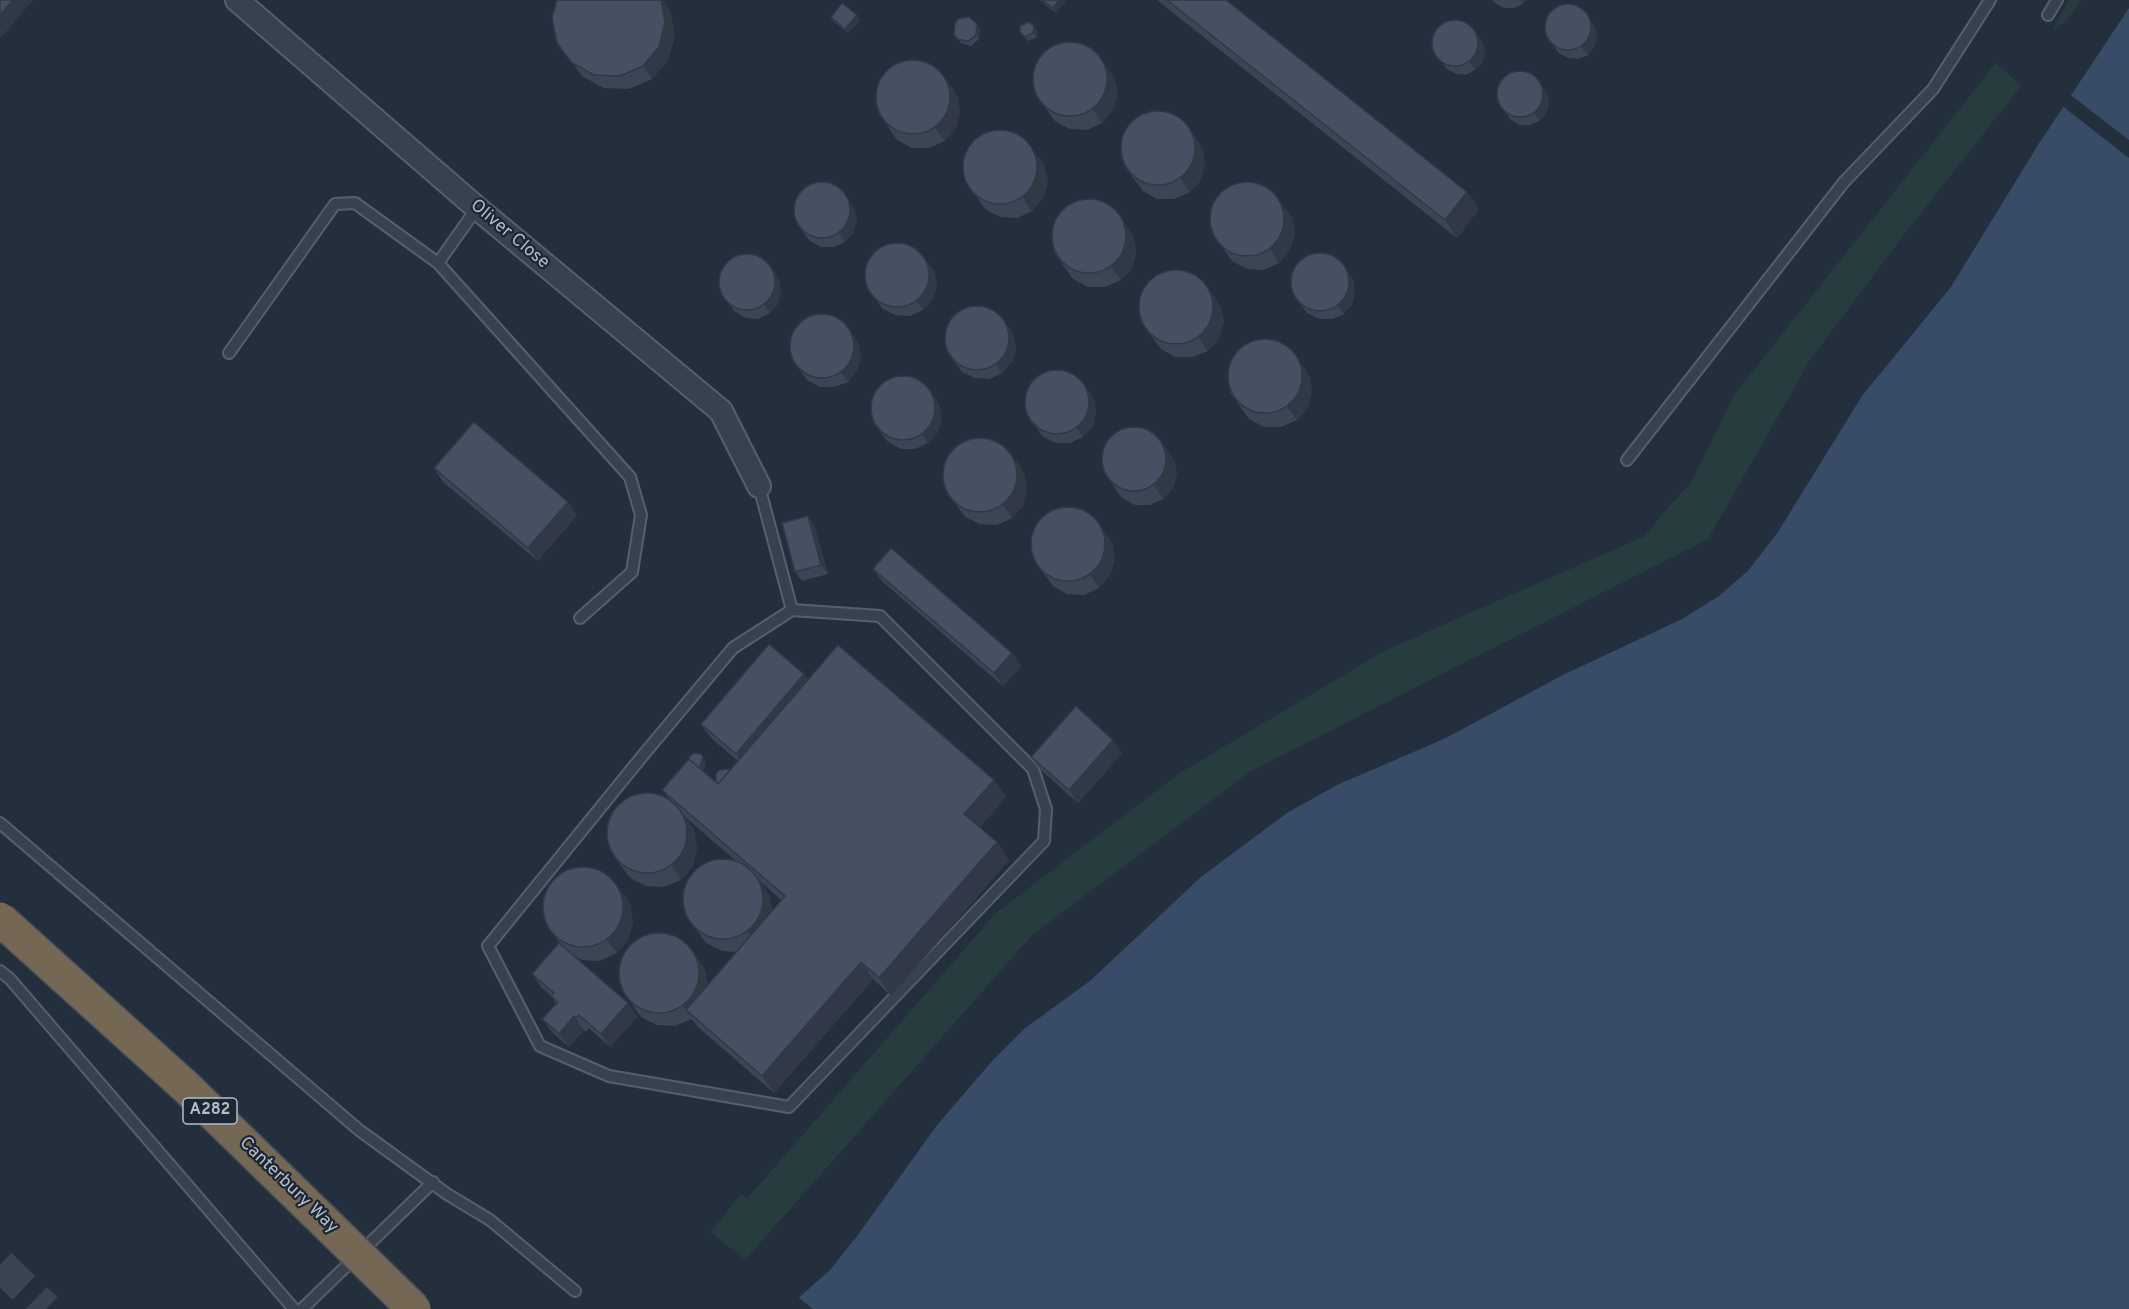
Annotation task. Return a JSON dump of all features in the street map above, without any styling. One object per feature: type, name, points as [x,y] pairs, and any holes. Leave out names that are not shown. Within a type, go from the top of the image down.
[{"type":"highway","name":"Canterbury Way","points":[[0,919],[186,1087],[414,1309]]},
{"type":"street","name":"Oliver Close","points":[[237,0],[477,208],[722,411],[759,486]]},
{"type":"lane","points":[[1627,460],[1844,182],[1933,89],[1990,0]]},
{"type":"lane","points":[[2049,15],[2057,0]]},
{"type":"lane","points":[[229,353],[335,204],[355,203],[438,262],[630,477],[641,515],[632,572],[580,618]]},
{"type":"lane","points":[[438,262],[477,208]]},
{"type":"lane","points":[[759,486],[792,610]]},
{"type":"lane","points":[[792,610],[880,616],[1033,769],[1046,809],[1044,842],[789,1107],[609,1076],[540,1046],[488,946],[733,648],[792,610]]},
{"type":"lane","points":[[0,822],[359,1130],[447,1194],[490,1220],[575,1291]]},
{"type":"lane","points":[[0,971],[10,979],[294,1309]]},
{"type":"lane","points":[[302,1309],[433,1182]]},
{"type":"green space","points":[[2069,0],[2081,0],[2067,20],[2052,31]]},
{"type":"green space","points":[[1996,63],[2021,86],[1910,227],[1810,360],[1708,539],[1251,771],[1033,934],[745,1260],[711,1232],[741,1194],[747,1199],[996,913],[1180,773],[1384,651],[1645,536],[1691,483],[1735,394]]},
{"type":"water","points":[[2129,8],[2129,1309],[786,1309],[830,1270],[938,1124],[993,1060],[1024,1029],[1090,981],[1201,877],[1287,813],[1337,785],[1446,738],[1561,676],[1682,619],[1719,596],[1748,571],[1778,532],[1862,396],[1951,287],[2038,145]]},
{"type":"pier","points":[[2068,93],[2129,140],[2129,158],[2061,105]]},
{"type":"pier","points":[[797,1296],[804,1302],[813,1309],[783,1309]]},
{"type":"building","points":[[0,0],[13,0],[0,15]]},
{"type":"building","points":[[557,0],[661,0],[665,22],[659,47],[643,66],[620,76],[594,75],[572,63],[557,43],[552,18]]},
{"type":"building","points":[[1042,0],[1059,0],[1053,8]]},
{"type":"building","points":[[1167,0],[1226,0],[1467,192],[1445,220]]},
{"type":"building","points":[[842,3],[857,15],[845,29],[831,17]]},
{"type":"building","points":[[1568,4],[1584,11],[1591,27],[1584,43],[1568,50],[1552,43],[1545,27],[1552,11]]},
{"type":"building","points":[[969,17],[977,24],[976,35],[968,41],[957,39],[954,34],[955,23],[958,19]]},
{"type":"building","points":[[1455,20],[1471,27],[1478,43],[1471,59],[1455,66],[1439,59],[1432,43],[1439,27]]},
{"type":"building","points":[[1029,22],[1034,26],[1033,33],[1025,37],[1020,32],[1020,26]]},
{"type":"building","points":[[1063,42],[1077,42],[1091,48],[1101,58],[1107,72],[1105,93],[1091,110],[1077,116],[1063,116],[1049,110],[1039,100],[1033,86],[1033,72],[1039,58],[1049,48]]},
{"type":"building","points":[[906,60],[920,60],[934,66],[944,76],[950,90],[948,111],[934,128],[920,134],[906,134],[892,128],[882,118],[876,104],[876,90],[882,76],[892,66]]},
{"type":"building","points":[[1520,71],[1536,78],[1543,94],[1536,110],[1520,117],[1504,110],[1497,94],[1504,78]]},
{"type":"building","points":[[1151,111],[1165,111],[1179,117],[1189,127],[1195,141],[1193,162],[1179,179],[1165,185],[1151,185],[1137,179],[1127,169],[1121,155],[1121,141],[1127,127],[1137,117]]},
{"type":"building","points":[[993,130],[1007,130],[1021,136],[1031,146],[1037,160],[1035,181],[1021,198],[1007,204],[993,204],[979,198],[969,188],[963,174],[963,160],[969,146],[979,136]]},
{"type":"building","points":[[822,182],[833,184],[842,190],[848,199],[850,210],[848,221],[842,230],[833,236],[822,238],[811,236],[802,230],[796,221],[794,210],[796,199],[802,190],[811,184]]},
{"type":"building","points":[[1240,182],[1254,182],[1268,188],[1278,198],[1284,212],[1282,233],[1268,250],[1254,256],[1240,256],[1226,250],[1216,240],[1210,226],[1210,212],[1216,198],[1226,188]]},
{"type":"building","points":[[1082,199],[1096,199],[1110,205],[1120,215],[1126,229],[1124,250],[1110,267],[1096,273],[1082,273],[1068,267],[1058,257],[1052,243],[1052,229],[1058,215],[1068,205]]},
{"type":"building","points":[[891,243],[903,243],[920,252],[927,263],[929,275],[927,287],[920,298],[903,307],[891,307],[879,302],[870,293],[865,281],[865,269],[870,257],[879,248]]},
{"type":"building","points":[[1320,253],[1331,255],[1344,266],[1349,282],[1347,293],[1336,306],[1320,311],[1309,309],[1296,298],[1291,282],[1293,271],[1304,258]]},
{"type":"building","points":[[747,254],[758,256],[767,262],[773,271],[775,282],[773,293],[767,302],[758,308],[747,310],[736,308],[727,302],[721,293],[719,282],[721,271],[727,262],[736,256]]},
{"type":"building","points":[[1169,270],[1183,270],[1197,276],[1207,286],[1213,300],[1211,321],[1197,338],[1183,344],[1169,344],[1155,338],[1145,328],[1139,314],[1139,300],[1145,286],[1155,276]]},
{"type":"building","points":[[971,306],[983,306],[1000,315],[1007,326],[1009,338],[1007,350],[1000,361],[983,370],[971,370],[959,365],[950,356],[945,344],[945,332],[950,320],[959,311]]},
{"type":"building","points":[[816,314],[828,314],[845,323],[852,334],[854,346],[852,358],[845,369],[828,378],[816,378],[804,373],[795,364],[790,352],[790,340],[795,328],[804,319]]},
{"type":"building","points":[[1258,339],[1272,339],[1286,345],[1296,355],[1302,369],[1300,390],[1286,407],[1272,413],[1258,413],[1244,407],[1234,397],[1228,383],[1228,369],[1234,355],[1244,345]]},
{"type":"building","points":[[1051,370],[1063,370],[1080,379],[1087,390],[1089,402],[1087,414],[1080,425],[1063,434],[1051,434],[1039,429],[1030,420],[1025,408],[1025,396],[1030,384],[1039,375]]},
{"type":"building","points":[[897,376],[909,376],[926,385],[933,396],[935,408],[933,420],[926,431],[909,440],[897,440],[885,435],[876,426],[871,414],[871,402],[876,390],[885,381]]},
{"type":"building","points":[[474,422],[568,502],[528,548],[434,468]]},
{"type":"building","points":[[1128,427],[1140,427],[1157,436],[1164,447],[1166,459],[1164,471],[1157,482],[1140,491],[1128,491],[1116,486],[1107,477],[1102,465],[1102,453],[1107,441],[1116,432]]},
{"type":"building","points":[[980,438],[1001,444],[1011,454],[1017,475],[1011,496],[1001,506],[980,512],[959,506],[949,496],[943,475],[949,454],[959,444]]},
{"type":"building","points":[[1068,507],[1089,513],[1099,523],[1105,544],[1099,565],[1089,575],[1068,581],[1047,575],[1037,565],[1031,544],[1037,523],[1047,513]]},
{"type":"building","points":[[808,516],[821,565],[795,572],[782,523]]},
{"type":"building","points":[[891,548],[1012,653],[994,673],[873,569]]},
{"type":"building","points":[[769,644],[804,674],[736,754],[701,724]]},
{"type":"building","points":[[838,645],[994,780],[964,814],[997,842],[879,978],[861,962],[762,1076],[686,1010],[785,896],[662,790],[689,759],[718,784]]},
{"type":"building","points":[[1076,706],[1113,740],[1069,790],[1031,757]]},
{"type":"building","points":[[694,753],[701,754],[703,757],[700,767],[689,759]]},
{"type":"building","points":[[719,770],[730,770],[718,784],[716,774]]},
{"type":"building","points":[[647,793],[662,796],[675,805],[684,818],[687,833],[684,848],[675,861],[662,870],[647,873],[632,870],[619,861],[610,848],[607,833],[610,818],[619,805],[632,796]]},
{"type":"building","points":[[723,859],[738,862],[751,871],[760,884],[763,899],[760,914],[751,927],[738,936],[723,939],[708,936],[695,927],[686,914],[683,899],[686,884],[695,871],[708,862]]},
{"type":"building","points":[[583,867],[598,870],[611,879],[620,892],[623,907],[620,922],[611,935],[598,944],[583,947],[568,944],[555,935],[546,922],[543,907],[546,892],[555,879],[568,870]]},
{"type":"building","points":[[659,933],[674,936],[687,945],[696,958],[699,973],[696,988],[687,1001],[674,1010],[659,1013],[644,1010],[631,1001],[622,988],[619,973],[622,958],[631,945],[644,936]]},
{"type":"building","points":[[559,943],[628,1003],[601,1034],[579,1015],[576,1018],[574,1016],[559,1034],[542,1019],[558,1002],[551,996],[554,993],[532,974]]},
{"type":"tunnel","points":[[0,1265],[46,1309]]}]
